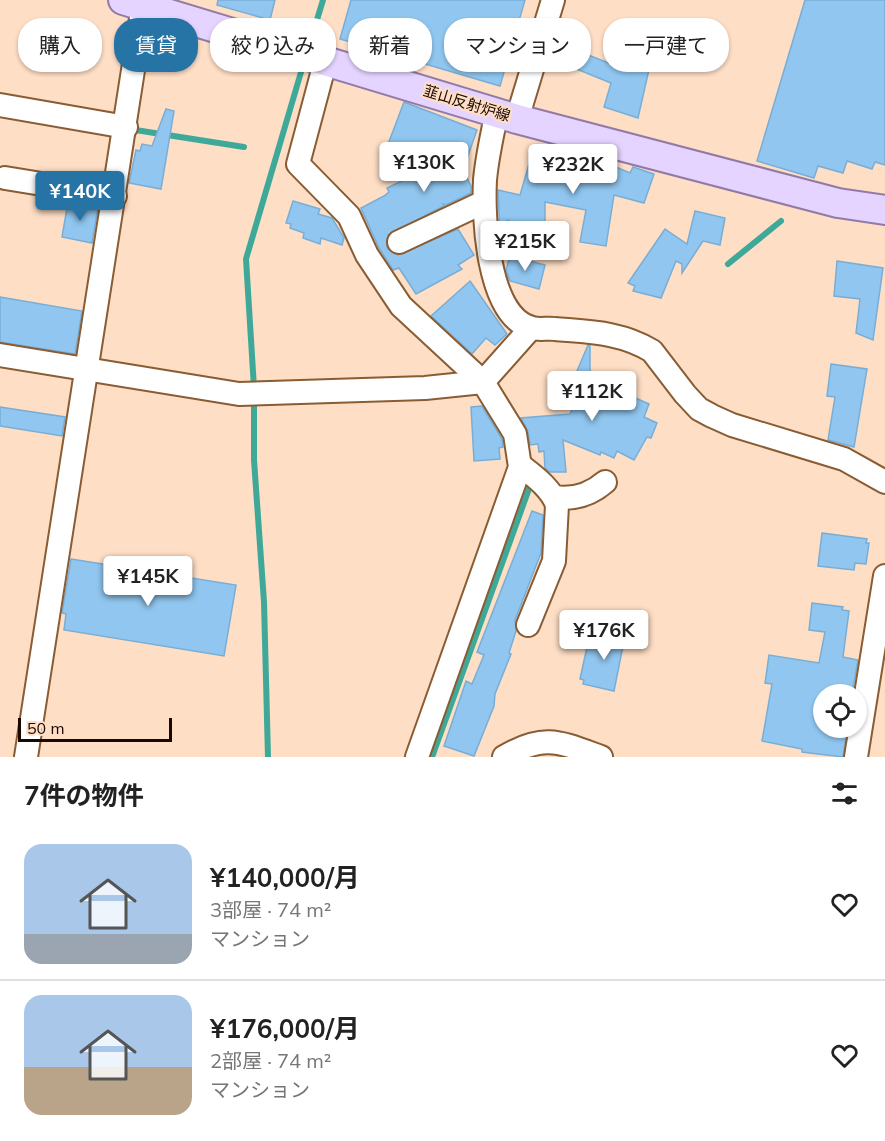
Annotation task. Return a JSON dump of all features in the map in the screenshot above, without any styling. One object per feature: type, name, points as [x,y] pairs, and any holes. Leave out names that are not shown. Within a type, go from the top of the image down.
[{"type":"main road","name":"韮山反射炉線","points":[[133,3],[210,25]]},
{"type":"main road","name":"韮山反射炉線","points":[[336,62],[507,115],[838,203],[885,210]]},
{"type":"street","points":[[553,0],[507,115],[487,157],[484,202],[498,294],[505,308],[531,328],[617,335],[641,344],[652,351],[699,409],[732,425],[844,459],[875,466],[885,482]]},
{"type":"street","points":[[27,757],[126,127],[133,3]]},
{"type":"street","points":[[323,72],[298,164],[349,216],[367,255],[401,306],[483,382],[515,434],[520,465],[417,757]]},
{"type":"street","points":[[0,105],[126,127]]},
{"type":"street","points":[[5,178],[115,196]]},
{"type":"street","points":[[399,242],[484,202]]},
{"type":"street","points":[[0,355],[239,394],[267,395],[425,388],[483,382],[531,328]]},
{"type":"street","points":[[520,465],[554,497],[557,505],[554,561],[528,625]]},
{"type":"street","points":[[554,497],[582,496],[595,491],[605,482]]},
{"type":"street","points":[[856,757],[880,656],[885,576]]},
{"type":"street","points":[[504,757],[524,745],[544,741],[565,742],[601,757]]},
{"type":"building","points":[[218,0],[275,0],[270,18],[217,5]]},
{"type":"building","points":[[351,0],[525,0],[520,18],[444,18],[444,70],[432,66],[432,18],[348,18],[348,41],[340,39]]},
{"type":"building","points":[[805,0],[885,0],[885,165],[875,162],[872,169],[847,161],[843,173],[818,166],[814,178],[757,161]]},
{"type":"building","points":[[591,56],[603,61],[603,72],[648,72],[638,118],[604,107],[611,83],[584,72],[591,72]]},
{"type":"building","points":[[452,72],[504,72],[500,86]]},
{"type":"building","points":[[404,102],[477,130],[463,170],[471,186],[471,193],[446,205],[443,204],[444,206],[388,235],[387,248],[398,255],[458,229],[474,255],[458,265],[462,269],[416,294],[399,268],[393,270],[379,248],[361,208],[384,196],[389,192],[387,188],[416,174],[382,160]]},
{"type":"building","points":[[166,109],[174,111],[161,189],[129,183],[136,150],[140,151],[142,144],[152,146]]},
{"type":"building","points":[[544,158],[594,168],[597,159],[630,173],[633,167],[654,174],[644,203],[614,195],[606,246],[580,242],[586,210],[545,202],[545,235],[507,220],[500,236],[498,190],[520,195],[529,164],[542,167]]},
{"type":"building","points":[[293,201],[320,209],[318,214],[332,218],[344,238],[342,245],[321,238],[320,244],[303,238],[304,233],[290,228],[291,224],[286,223]]},
{"type":"building","points":[[68,202],[98,207],[92,243],[62,237]]},
{"type":"building","points":[[695,211],[725,218],[720,245],[703,241],[682,273],[682,264],[676,261],[661,298],[633,291],[635,286],[628,283],[665,229],[687,244]]},
{"type":"building","points":[[510,256],[545,265],[539,289],[510,281],[506,270]]},
{"type":"building","points":[[837,261],[883,268],[873,340],[856,333],[860,299],[834,296]]},
{"type":"building","points":[[470,281],[507,334],[495,345],[486,338],[472,354],[431,316]]},
{"type":"building","points":[[0,297],[82,311],[75,354],[0,342]]},
{"type":"building","points":[[588,345],[590,346],[590,373],[601,377],[599,382],[649,404],[644,417],[657,423],[651,438],[647,437],[634,460],[617,451],[614,458],[601,452],[600,455],[563,440],[566,472],[550,472],[545,468],[544,451],[539,452],[538,444],[530,445],[528,432],[521,418],[570,414],[581,389],[571,385]]},
{"type":"building","points":[[831,364],[867,369],[854,447],[828,440],[835,397],[827,396]]},
{"type":"building","points":[[482,406],[502,439],[503,447],[499,448],[500,459],[474,461],[471,407]]},
{"type":"building","points":[[0,407],[65,417],[62,436],[0,426]]},
{"type":"building","points":[[532,511],[543,515],[541,553],[515,620],[516,631],[509,653],[511,654],[474,756],[444,746],[466,681],[472,684],[484,655],[477,652]]},
{"type":"building","points":[[822,533],[867,539],[866,543],[869,543],[866,564],[855,563],[854,570],[818,566]]},
{"type":"building","points":[[71,559],[236,585],[224,656],[64,630],[66,614],[62,613]]},
{"type":"building","points":[[812,603],[843,607],[842,610],[849,611],[843,657],[858,660],[854,684],[813,684],[813,738],[846,738],[843,757],[802,752],[802,749],[762,741],[772,684],[765,683],[769,655],[819,663],[825,632],[809,630]]},
{"type":"building","points":[[605,628],[626,631],[614,691],[583,684],[584,680],[580,679],[587,647],[601,650]]},
{"type":"waterway","points":[[317,18],[323,0]]},
{"type":"waterway","points":[[254,388],[246,259],[301,72]]},
{"type":"waterway","points":[[129,129],[244,147]]},
{"type":"waterway","points":[[728,264],[781,221]]},
{"type":"waterway","points":[[254,398],[254,460],[264,602],[268,757]]},
{"type":"waterway","points":[[432,757],[530,486]]}]
